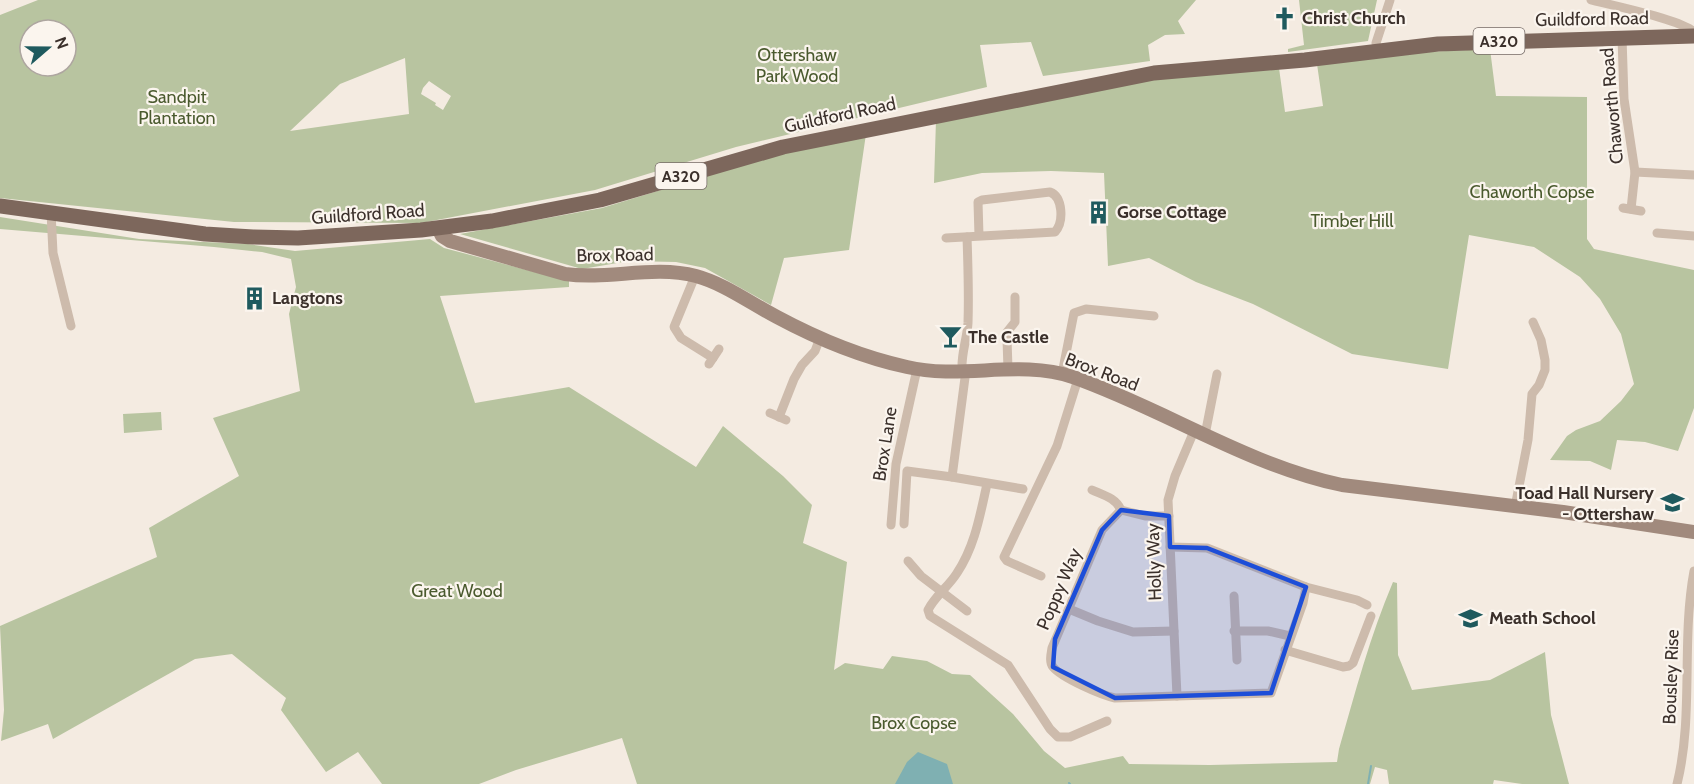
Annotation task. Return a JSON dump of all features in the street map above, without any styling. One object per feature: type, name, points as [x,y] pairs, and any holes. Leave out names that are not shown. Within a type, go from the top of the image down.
[{"type":"main road","name":"Guildford Road","points":[[0,206],[205,234],[253,237],[338,236],[438,228],[492,221],[600,200],[783,147],[1154,73],[1305,60],[1438,44],[1694,36]]},
{"type":"street","points":[[1377,50],[1376,43],[1390,0]]},
{"type":"street","points":[[1591,0],[1666,20],[1688,27],[1694,32]]},
{"type":"street","name":"Chaworth Road","points":[[1622,37],[1624,99],[1635,172],[1631,209]]},
{"type":"street","name":"Chaworth Road","points":[[1635,172],[1694,175]]},
{"type":"street","points":[[946,238],[1055,232],[1059,228],[1060,220],[1059,200],[1055,194],[1050,192],[982,200],[978,202],[977,210],[979,236]]},
{"type":"street","points":[[51,212],[53,253],[71,326]]},
{"type":"street","name":"Brox Road","points":[[438,228],[442,236],[458,243],[565,274],[585,277],[633,273],[675,273],[695,276],[713,282],[820,338],[875,360],[917,369],[1040,369],[1062,374],[1199,433],[1298,473],[1327,482],[1694,532]]},
{"type":"street","points":[[1657,233],[1694,236]]},
{"type":"street","points":[[952,477],[957,449],[958,417],[964,370],[962,357],[967,339],[967,237]]},
{"type":"street","points":[[695,276],[674,327],[681,338],[711,361],[719,349]]},
{"type":"street","points":[[1008,369],[1006,339],[1007,332],[1015,322],[1015,297]]},
{"type":"street","points":[[1062,374],[1074,313],[1086,309],[1154,316]]},
{"type":"street","points":[[1515,507],[1528,440],[1532,394],[1539,385],[1545,370],[1541,340],[1533,322]]},
{"type":"street","points":[[778,416],[802,364],[815,351],[820,338]]},
{"type":"street","name":"Brox Lane","points":[[891,525],[896,464],[917,369]]},
{"type":"street","name":"Holly Way","points":[[1177,696],[1168,500],[1172,484],[1199,433],[1214,376]]},
{"type":"street","points":[[1041,576],[1007,561],[1004,557],[1057,446],[1078,379]]},
{"type":"street","points":[[904,524],[907,471],[1023,489]]},
{"type":"street","points":[[987,484],[975,538],[959,571],[943,593],[931,604],[928,610],[930,616],[1008,666],[1054,734],[1062,738],[1070,737],[1107,721]]},
{"type":"street","points":[[1092,490],[1114,500],[1121,510],[1144,516],[1169,516]]},
{"type":"street","name":"Poppy Way","points":[[1121,510],[1102,530],[1052,648],[1051,661],[1053,667],[1101,695],[1115,698],[1177,696]]},
{"type":"street","points":[[1170,547],[1207,548],[1306,587],[1357,600],[1366,605]]},
{"type":"street","points":[[908,561],[921,576],[967,611]]},
{"type":"street","name":"Bousley Rise","points":[[1678,784],[1685,751],[1694,571]]},
{"type":"street","points":[[1272,704],[1271,693],[1303,603],[1306,587]]},
{"type":"street","points":[[1234,596],[1237,660]]},
{"type":"street","points":[[1069,609],[1133,632],[1174,630]]},
{"type":"street","points":[[1285,650],[1343,667],[1349,666],[1353,663],[1371,616]]},
{"type":"street","points":[[1234,631],[1268,631],[1290,636]]},
{"type":"street","points":[[1177,696],[1271,693]]},
{"type":"highlighted area","points":[[1121,510],[1169,516],[1170,547],[1207,548],[1306,587],[1271,693],[1115,698],[1053,667],[1055,639],[1102,530]]},
{"type":"green space","points":[[38,0],[1196,0],[1178,21],[1185,34],[1165,35],[1148,45],[1150,61],[1043,76],[1031,42],[980,45],[987,87],[736,147],[595,190],[421,223],[234,222],[0,198],[0,15]],"holes":[[[405,58],[409,114],[290,131],[340,84]],[[429,81],[451,96],[443,110],[421,94]]]},
{"type":"green space","points":[[1299,0],[1377,0],[1368,41],[1288,52],[1288,49],[1304,45]]},
{"type":"green space","name":"Timber Hill","points":[[1490,49],[1496,96],[1587,97],[1587,239],[1594,249],[1694,270],[1694,408],[1678,451],[1645,442],[1617,440],[1611,470],[1590,461],[1550,460],[1567,436],[1600,421],[1621,401],[1634,384],[1621,334],[1600,299],[1580,277],[1534,247],[1469,235],[1448,369],[1352,354],[1253,304],[1196,282],[1149,258],[1108,266],[1104,173],[1051,171],[982,173],[934,183],[936,120],[1134,81],[1279,68],[1285,112],[1323,106],[1317,64],[1403,53]]},
{"type":"green space","points":[[866,134],[849,250],[784,258],[771,305],[705,268],[676,262],[629,261],[582,269],[460,234],[602,208],[795,149]]},
{"type":"green space","name":"Great Wood","points":[[0,217],[139,239],[248,244],[295,251],[430,239],[444,248],[569,281],[569,287],[440,296],[475,403],[569,387],[696,467],[723,426],[783,476],[812,505],[803,543],[847,562],[834,670],[845,663],[883,669],[892,656],[927,661],[952,674],[970,675],[1013,714],[1044,751],[1065,768],[1123,756],[1129,764],[1337,762],[1363,665],[1393,582],[1397,583],[1398,655],[1412,690],[1490,680],[1545,652],[1551,715],[1569,784],[1522,784],[1494,780],[1493,784],[1389,784],[1387,770],[1375,767],[1370,784],[637,784],[622,738],[516,770],[479,784],[382,784],[358,752],[326,772],[281,710],[286,698],[232,654],[195,659],[53,739],[48,724],[1,741],[4,710],[0,626],[157,557],[149,528],[239,476],[213,418],[300,391],[289,314],[296,287],[291,259],[262,252],[214,247],[0,229]]},
{"type":"green space","points":[[161,412],[162,430],[124,433],[123,414]]},
{"type":"water","points":[[918,752],[947,764],[953,784],[895,784],[907,762]]},
{"type":"waterway","points":[[1368,784],[1371,766]]},
{"type":"place","name":"Christ Church","points":[[1284,18]]},
{"type":"place","name":"Gorse Cottage","points":[[1099,212]]},
{"type":"place","name":"Langtons","points":[[254,298]]},
{"type":"place","name":"The Castle","points":[[950,337]]},
{"type":"place","name":"Toad Hall Nursery - Ottershaw","points":[[1672,503]]},
{"type":"place","name":"Meath School","points":[[1471,618]]},
{"type":"park label","name":"Ottershaw Park Wood","points":[[797,65]]},
{"type":"park label","name":"Sandpit Plantation","points":[[177,107]]},
{"type":"park label","name":"Chaworth Copse","points":[[1532,192]]},
{"type":"park label","name":"Brox Copse","points":[[914,723]]}]
